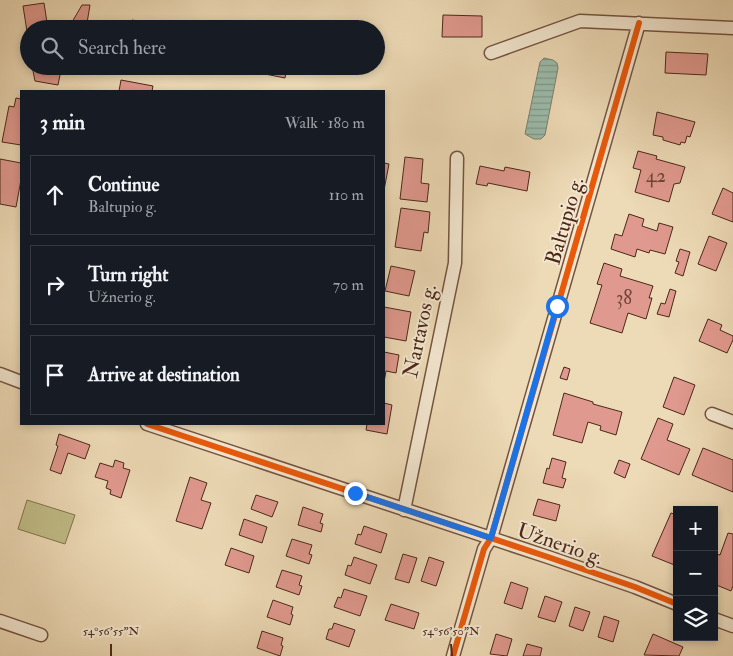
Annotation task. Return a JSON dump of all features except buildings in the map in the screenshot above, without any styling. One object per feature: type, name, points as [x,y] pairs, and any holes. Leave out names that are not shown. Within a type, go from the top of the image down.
[{"type":"street","points":[[491,53],[580,21],[733,28]]},
{"type":"street","name":"Baltupio g.","points":[[453,656],[484,549],[491,538],[638,23]]},
{"type":"street","name":"Nartavos g.","points":[[404,510],[455,263],[457,158]]},
{"type":"street","points":[[0,374],[20,382]]},
{"type":"street","points":[[712,414],[733,422]]},
{"type":"street","name":"Užnerio g.","points":[[150,425],[491,538],[626,584],[673,602]]},
{"type":"street","points":[[718,620],[733,626]]},
{"type":"street","points":[[0,621],[41,635]]},
{"type":"shaded area","points":[[544,58],[553,60],[557,63],[558,68],[545,135],[541,139],[534,139],[525,134],[540,62]]},
{"type":"shaded area","points":[[27,500],[75,515],[65,544],[18,529]]},
{"type":"cycle path","points":[[453,656],[484,549],[491,538],[639,23]]},
{"type":"cycle path","points":[[150,425],[548,557],[673,602]]},
{"type":"route","points":[[355,493],[491,538],[557,306]]}]
